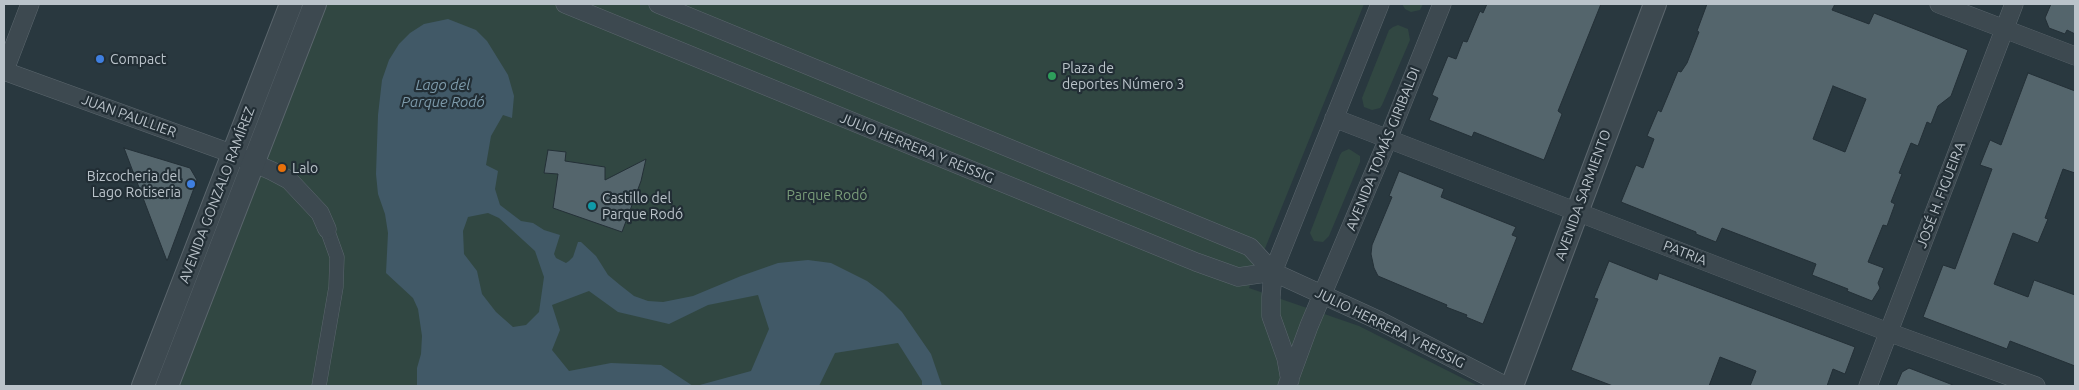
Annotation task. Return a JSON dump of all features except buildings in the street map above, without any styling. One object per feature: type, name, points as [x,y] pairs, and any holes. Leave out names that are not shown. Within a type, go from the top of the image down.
[{"type":"street","points":[[4,72],[30,4]]},
{"type":"street","name":"AVENIDA GONZALO RAMÍREZ","points":[[167,386],[292,4]]},
{"type":"street","name":"AVENIDA GONZALO RAMÍREZ","points":[[143,386],[243,158],[315,4]]},
{"type":"street","name":"JULIO HERRERA Y REISSIG","points":[[565,4],[1196,262],[1238,277],[1273,272]]},
{"type":"street","name":"JULIO HERRERA Y REISSIG","points":[[658,4],[1250,246],[1273,272],[1323,294],[1506,386]]},
{"type":"street","points":[[1290,384],[1286,358],[1272,316],[1273,272],[1380,4]]},
{"type":"street","name":"AVENIDA TOMÁS GIRIBALDI","points":[[1290,384],[1309,326],[1388,139],[1442,4]]},
{"type":"street","name":"AVENIDA SARMIENTO","points":[[1512,386],[1655,4]]},
{"type":"street","points":[[1939,4],[2075,56]]},
{"type":"street","name":"JOSÉ H. FIGUEIRA","points":[[1868,386],[2014,4]]},
{"type":"street","name":"JUAN PAULLIER","points":[[4,72],[243,158],[288,180],[320,213],[327,229]]},
{"type":"street","name":"PATRIA","points":[[1334,118],[1888,332],[2036,386]]},
{"type":"street","points":[[319,386],[336,286],[336,257],[327,229]]},
{"type":"green space","name":"Parque Rodó","points":[[324,4],[1364,4],[1249,288],[1359,326],[1478,386],[176,386]]},
{"type":"green space","points":[[1402,4],[1423,4],[1420,10],[1411,12],[1405,9]]},
{"type":"green space","points":[[1398,25],[1408,29],[1410,40],[1382,105],[1380,108],[1372,110],[1364,107],[1362,98],[1389,30]]},
{"type":"green space","points":[[1349,149],[1360,156],[1360,162],[1329,236],[1323,242],[1314,241],[1310,233],[1340,155]]},
{"type":"water","name":"Lago del Parque Rodó","points":[[448,19],[476,30],[487,41],[508,75],[514,96],[512,118],[503,115],[491,136],[486,165],[498,171],[495,189],[500,205],[521,221],[533,223],[544,230],[560,235],[554,254],[556,258],[566,263],[573,257],[578,242],[581,242],[596,256],[608,275],[634,296],[648,301],[663,302],[693,296],[778,263],[808,260],[831,263],[867,281],[883,293],[902,312],[931,354],[942,386],[922,386],[922,381],[898,343],[835,353],[819,386],[696,386],[751,371],[769,329],[758,295],[708,305],[669,324],[618,312],[589,291],[552,305],[560,330],[552,350],[569,371],[611,363],[661,365],[693,386],[417,386],[417,368],[421,354],[422,336],[418,309],[413,298],[386,273],[388,233],[385,214],[378,194],[376,174],[378,115],[382,80],[389,60],[399,44],[410,33],[424,24]],"holes":[[[488,213],[499,218],[535,251],[544,277],[539,312],[526,325],[513,327],[496,312],[482,294],[477,271],[464,254],[463,231],[468,217]]]},
{"type":"place","name":"Compact","points":[[100,59]]},
{"type":"place","name":"Plaza de deportes Número 3","points":[[1052,76]]},
{"type":"place","name":"Lalo","points":[[282,168]]},
{"type":"place","name":"Bizcocheria del Lago Rotiseria","points":[[191,184]]},
{"type":"place","name":"Castillo del Parque Rodó","points":[[592,206]]}]
